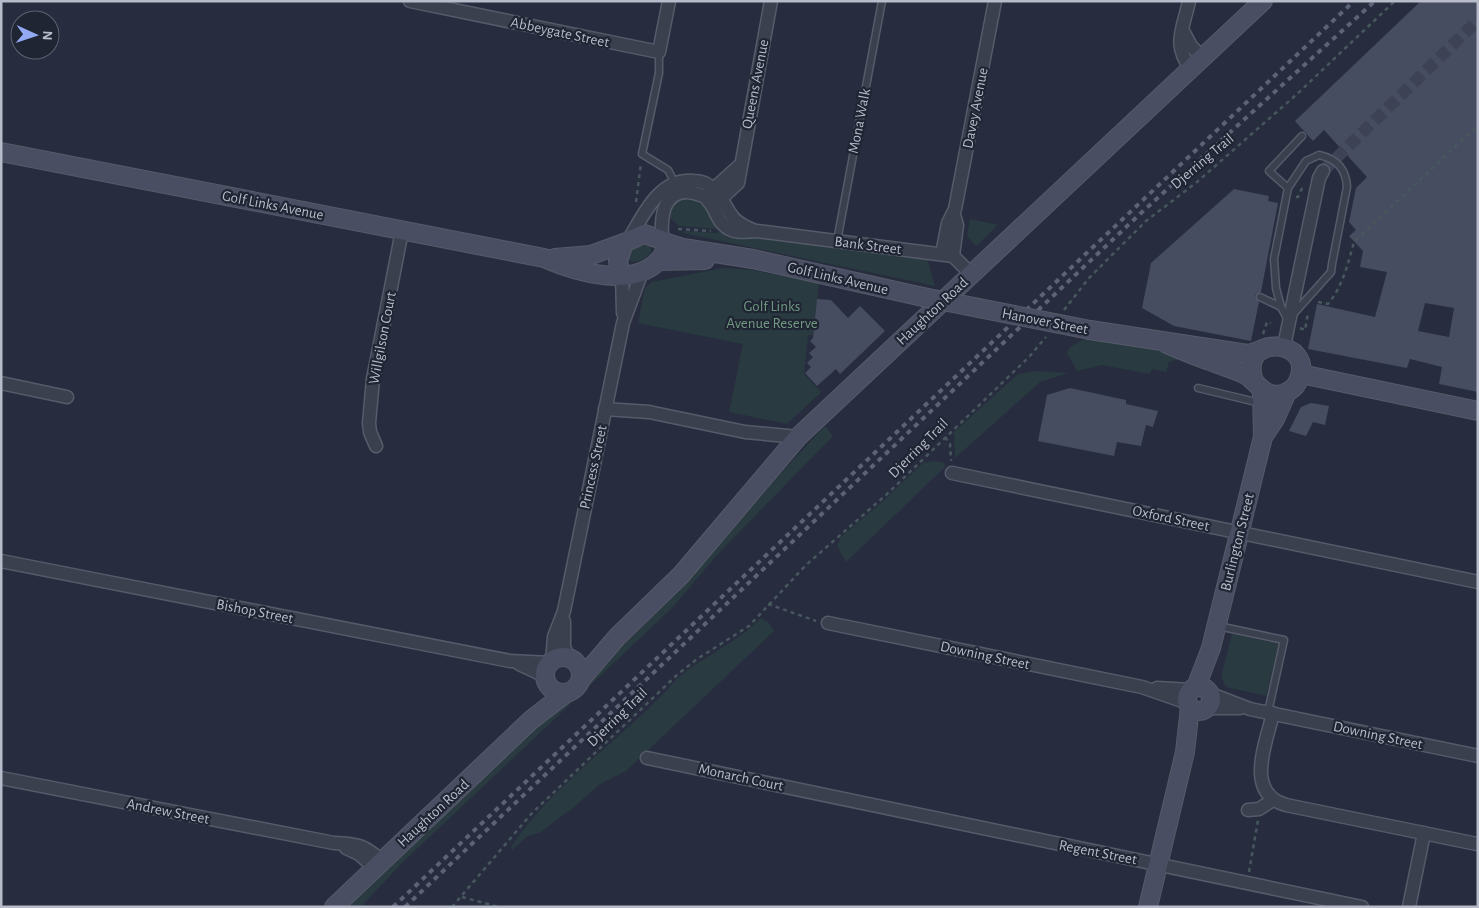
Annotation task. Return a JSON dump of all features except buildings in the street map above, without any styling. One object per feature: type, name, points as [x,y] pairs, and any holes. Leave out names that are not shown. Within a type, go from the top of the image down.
[{"type":"street","name":"Abbeygate Street","points":[[410,1],[659,52]]},
{"type":"street","points":[[659,52],[669,1]]},
{"type":"street","name":"Queens Avenue","points":[[712,196],[738,183],[739,166],[771,1]]},
{"type":"street","name":"Davey Avenue","points":[[948,255],[948,223],[954,215],[995,1]]},
{"type":"street","points":[[1189,1],[1183,31],[1197,63]]},
{"type":"street","name":"Haughton Road","points":[[581,680],[617,637],[681,575],[798,437],[1263,1]]},
{"type":"street","name":"Golf Links Avenue","points":[[1,152],[544,258],[584,256],[627,241]]},
{"type":"street","points":[[1284,346],[1319,178],[1323,171]]},
{"type":"street","points":[[677,188],[664,208],[661,227],[664,253],[658,261],[642,272],[634,275],[621,275],[618,261],[627,241],[657,196],[677,188],[698,181],[712,196]]},
{"type":"street","name":"Bank Street","points":[[712,196],[734,220],[756,231],[948,255]]},
{"type":"street","name":"Willgilson Court","points":[[376,446],[370,432],[369,423],[372,387],[402,231]]},
{"type":"street","points":[[627,241],[644,234],[663,241]]},
{"type":"street","name":"Golf Links Avenue","points":[[663,241],[683,248],[753,259],[923,297]]},
{"type":"street","points":[[948,255],[971,274]]},
{"type":"street","name":"Golf Links Avenue","points":[[544,258],[566,268],[621,275]]},
{"type":"street","name":"Golf Links Avenue","points":[[658,261],[753,259]]},
{"type":"street","name":"Princess Street","points":[[572,660],[563,640],[564,611],[623,323],[642,272]]},
{"type":"street","name":"Princess Street","points":[[621,275],[623,323]]},
{"type":"street","name":"Hanover Street","points":[[923,297],[1167,344],[1249,354],[1264,349]]},
{"type":"street","name":"Hanover Street","points":[[1167,344],[1244,374],[1260,392]]},
{"type":"street","points":[[1270,346],[1284,346],[1295,354],[1299,360],[1301,374],[1298,382],[1287,392],[1270,394],[1260,392],[1252,374],[1254,360],[1264,349],[1270,346]]},
{"type":"street","points":[[1301,374],[1478,411]]},
{"type":"street","points":[[1,383],[68,396]]},
{"type":"street","name":"Burlington Street","points":[[1148,907],[1263,437],[1260,392]]},
{"type":"street","name":"Burlington Street","points":[[1263,437],[1275,419],[1287,392]]},
{"type":"street","points":[[606,403],[745,432],[798,437]]},
{"type":"street","points":[[745,432],[785,451]]},
{"type":"street","name":"Oxford Street","points":[[952,473],[1478,582]]},
{"type":"street","name":"Bishop Street","points":[[1,561],[510,661],[549,671]]},
{"type":"street","name":"Princess Street","points":[[549,671],[554,637],[564,611]]},
{"type":"street","name":"Downing Street","points":[[828,623],[1478,756]]},
{"type":"street","name":"Haughton Road","points":[[572,660],[617,637]]},
{"type":"street","points":[[563,657],[572,660],[580,669],[581,680],[575,688],[566,693],[556,691],[549,671],[563,657]]},
{"type":"street","name":"Haughton Road","points":[[532,720],[549,671]]},
{"type":"street","name":"Haughton Road","points":[[334,907],[532,720],[566,693]]},
{"type":"street","points":[[1270,713],[1260,782],[1266,794],[1273,800],[1286,805],[1477,844]]},
{"type":"street","name":"Monarch Court","points":[[647,758],[835,797]]},
{"type":"street","name":"Andrew Street","points":[[1,778],[334,843],[364,846],[378,865]]},
{"type":"street","name":"Regent Street","points":[[835,797],[1362,907]]},
{"type":"street","points":[[1253,810],[1273,800]]},
{"type":"street","points":[[1408,907],[1424,833]]},
{"type":"lane","name":"Mona Walk","points":[[836,241],[882,1]]},
{"type":"lane","points":[[659,52],[659,73],[642,154],[668,170],[677,188]]},
{"type":"lane","points":[[1288,188],[1268,171],[1302,136]]},
{"type":"lane","points":[[1319,155],[1336,162],[1346,175],[1347,187],[1330,272],[1288,320],[1281,307],[1271,258],[1288,188],[1306,161],[1319,155]]},
{"type":"lane","points":[[1260,297],[1281,307]]},
{"type":"lane","points":[[1198,388],[1260,392]]},
{"type":"lane","points":[[1217,626],[1284,640],[1270,713]]},
{"type":"path","name":"Djerring Trail","points":[[1060,317],[1089,278],[1146,221],[1197,182],[1296,95],[1395,1]]},
{"type":"path","points":[[1349,241],[1354,242],[1478,126]]},
{"type":"path","points":[[638,208],[636,189],[642,154]]},
{"type":"path","points":[[678,229],[718,231]]},
{"type":"path","name":"Djerring Trail","points":[[452,907],[462,898],[532,813],[677,675],[697,659],[749,626],[806,565],[886,495],[1029,357],[1051,331]]},
{"type":"path","points":[[945,436],[951,448],[952,473]]},
{"type":"path","points":[[768,604],[828,623]]},
{"type":"path","points":[[1247,883],[1253,810]]},
{"type":"path","points":[[462,898],[499,907]]},
{"type":"green space","points":[[688,197],[703,204],[717,229],[679,226],[668,216],[675,203],[680,199]]},
{"type":"green space","points":[[970,219],[998,225],[976,246],[967,236]]},
{"type":"green space","points":[[684,231],[716,233],[721,231],[747,237],[927,259],[935,286],[683,233]]},
{"type":"green space","points":[[639,245],[649,246],[652,250],[643,259],[630,261],[627,257],[631,250]]},
{"type":"green space","name":"Golf Links Avenue Reserve","points":[[723,268],[752,270],[819,283],[813,335],[808,335],[804,374],[821,392],[787,424],[729,412],[743,344],[638,323],[645,288],[652,282]]},
{"type":"green space","points":[[1086,338],[1145,347],[1183,358],[1169,362],[1166,372],[1152,369],[1150,374],[1102,365],[1077,371],[1067,353],[1070,347]]},
{"type":"green space","points":[[1035,371],[1068,373],[1040,382],[955,458],[954,432],[1018,374]]},
{"type":"green space","points":[[825,426],[833,436],[716,556],[673,607],[401,864],[361,907],[343,907],[568,698],[576,693],[589,674],[625,643],[684,583]]},
{"type":"green space","points":[[942,462],[946,466],[846,562],[837,546],[841,537],[923,463]]},
{"type":"green space","points":[[761,618],[769,623],[774,631],[626,771],[600,784],[573,808],[539,833],[528,836],[512,850],[511,847],[547,802],[636,720],[677,679],[741,635]]},
{"type":"green space","points":[[1232,633],[1279,644],[1266,696],[1226,687],[1221,677]]},
{"type":"tunnel","points":[[1323,171],[1478,20]]},
{"type":"railway","points":[[393,907],[1354,1]]},
{"type":"railway","points":[[405,907],[1141,213],[1375,1]]}]
